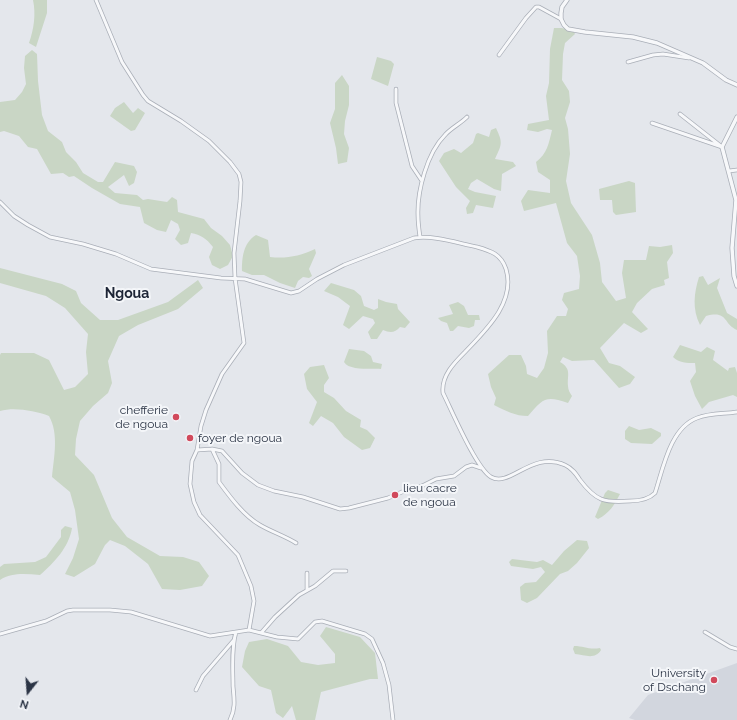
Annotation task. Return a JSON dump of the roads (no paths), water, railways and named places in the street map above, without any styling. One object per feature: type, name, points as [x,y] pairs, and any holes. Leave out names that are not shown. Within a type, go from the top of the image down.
[{"type":"street","points":[[96,0],[122,62],[143,95],[148,101],[181,121],[208,142],[230,162],[239,174],[240,202],[234,252],[235,278],[244,343],[222,374],[212,394],[201,426],[198,450],[192,461],[191,468],[192,494],[197,509],[203,520],[234,551],[251,586],[254,601],[249,630]]},
{"type":"street","points":[[565,1],[562,7],[561,19],[568,29],[657,43],[703,63],[726,80],[737,85]]},
{"type":"street","points":[[499,55],[526,18],[536,7],[539,7],[561,19]]},
{"type":"street","points":[[628,62],[663,54],[693,58]]},
{"type":"street","points":[[396,89],[396,103],[412,166],[422,181]]},
{"type":"street","points":[[680,114],[722,147],[736,200],[732,248],[734,276],[737,286]]},
{"type":"street","points":[[420,237],[418,216],[422,181],[431,158],[445,134],[466,117]]},
{"type":"street","points":[[722,147],[737,117]]},
{"type":"street","points":[[652,123],[722,147]]},
{"type":"street","points":[[729,171],[737,170]]},
{"type":"street","points":[[0,202],[14,216],[50,236],[116,254],[151,269],[221,278],[245,278],[285,291],[295,292],[344,265],[406,240],[420,237],[452,242],[491,251],[497,254],[502,260],[508,275],[509,284],[506,300],[501,309],[485,329],[455,362],[445,378],[442,387],[443,393],[481,468],[492,478],[498,480],[505,479],[523,468],[542,461],[558,463],[570,468],[587,488],[600,499],[612,502],[645,499],[651,497],[655,493],[669,449],[677,435],[691,421],[697,418],[737,412]]},
{"type":"street","points":[[198,450],[212,449],[222,451],[242,473],[258,485],[274,491],[303,497],[340,509],[355,507],[388,498],[409,489],[422,486],[436,479],[454,476],[466,467],[472,465],[481,468]]},
{"type":"street","points":[[212,449],[219,464],[219,482],[246,514],[259,524],[285,536],[296,543]]},
{"type":"street","points":[[261,633],[287,606],[333,571],[346,571]]},
{"type":"street","points":[[306,573],[307,590]]},
{"type":"street","points":[[0,634],[50,619],[67,611],[103,610],[130,612],[210,636],[249,630],[277,637],[298,639],[315,622],[322,621],[369,636],[376,644],[386,673],[393,720]]},
{"type":"street","points":[[230,720],[235,700],[233,677],[234,640],[236,632]]},
{"type":"street","points":[[706,632],[730,647],[737,649]]},
{"type":"street","points":[[196,690],[203,676],[234,640]]},
{"type":"place","name":"chefferie de ngoua","points":[[176,417]]},
{"type":"place","name":"foyer de ngoua","points":[[190,438]]},
{"type":"place","name":"lieu cacre de ngoua","points":[[395,495]]},
{"type":"place","name":"University of Dschang","points":[[714,680]]},
{"type":"district","name":"Ngoua","points":[[127,294]]}]
